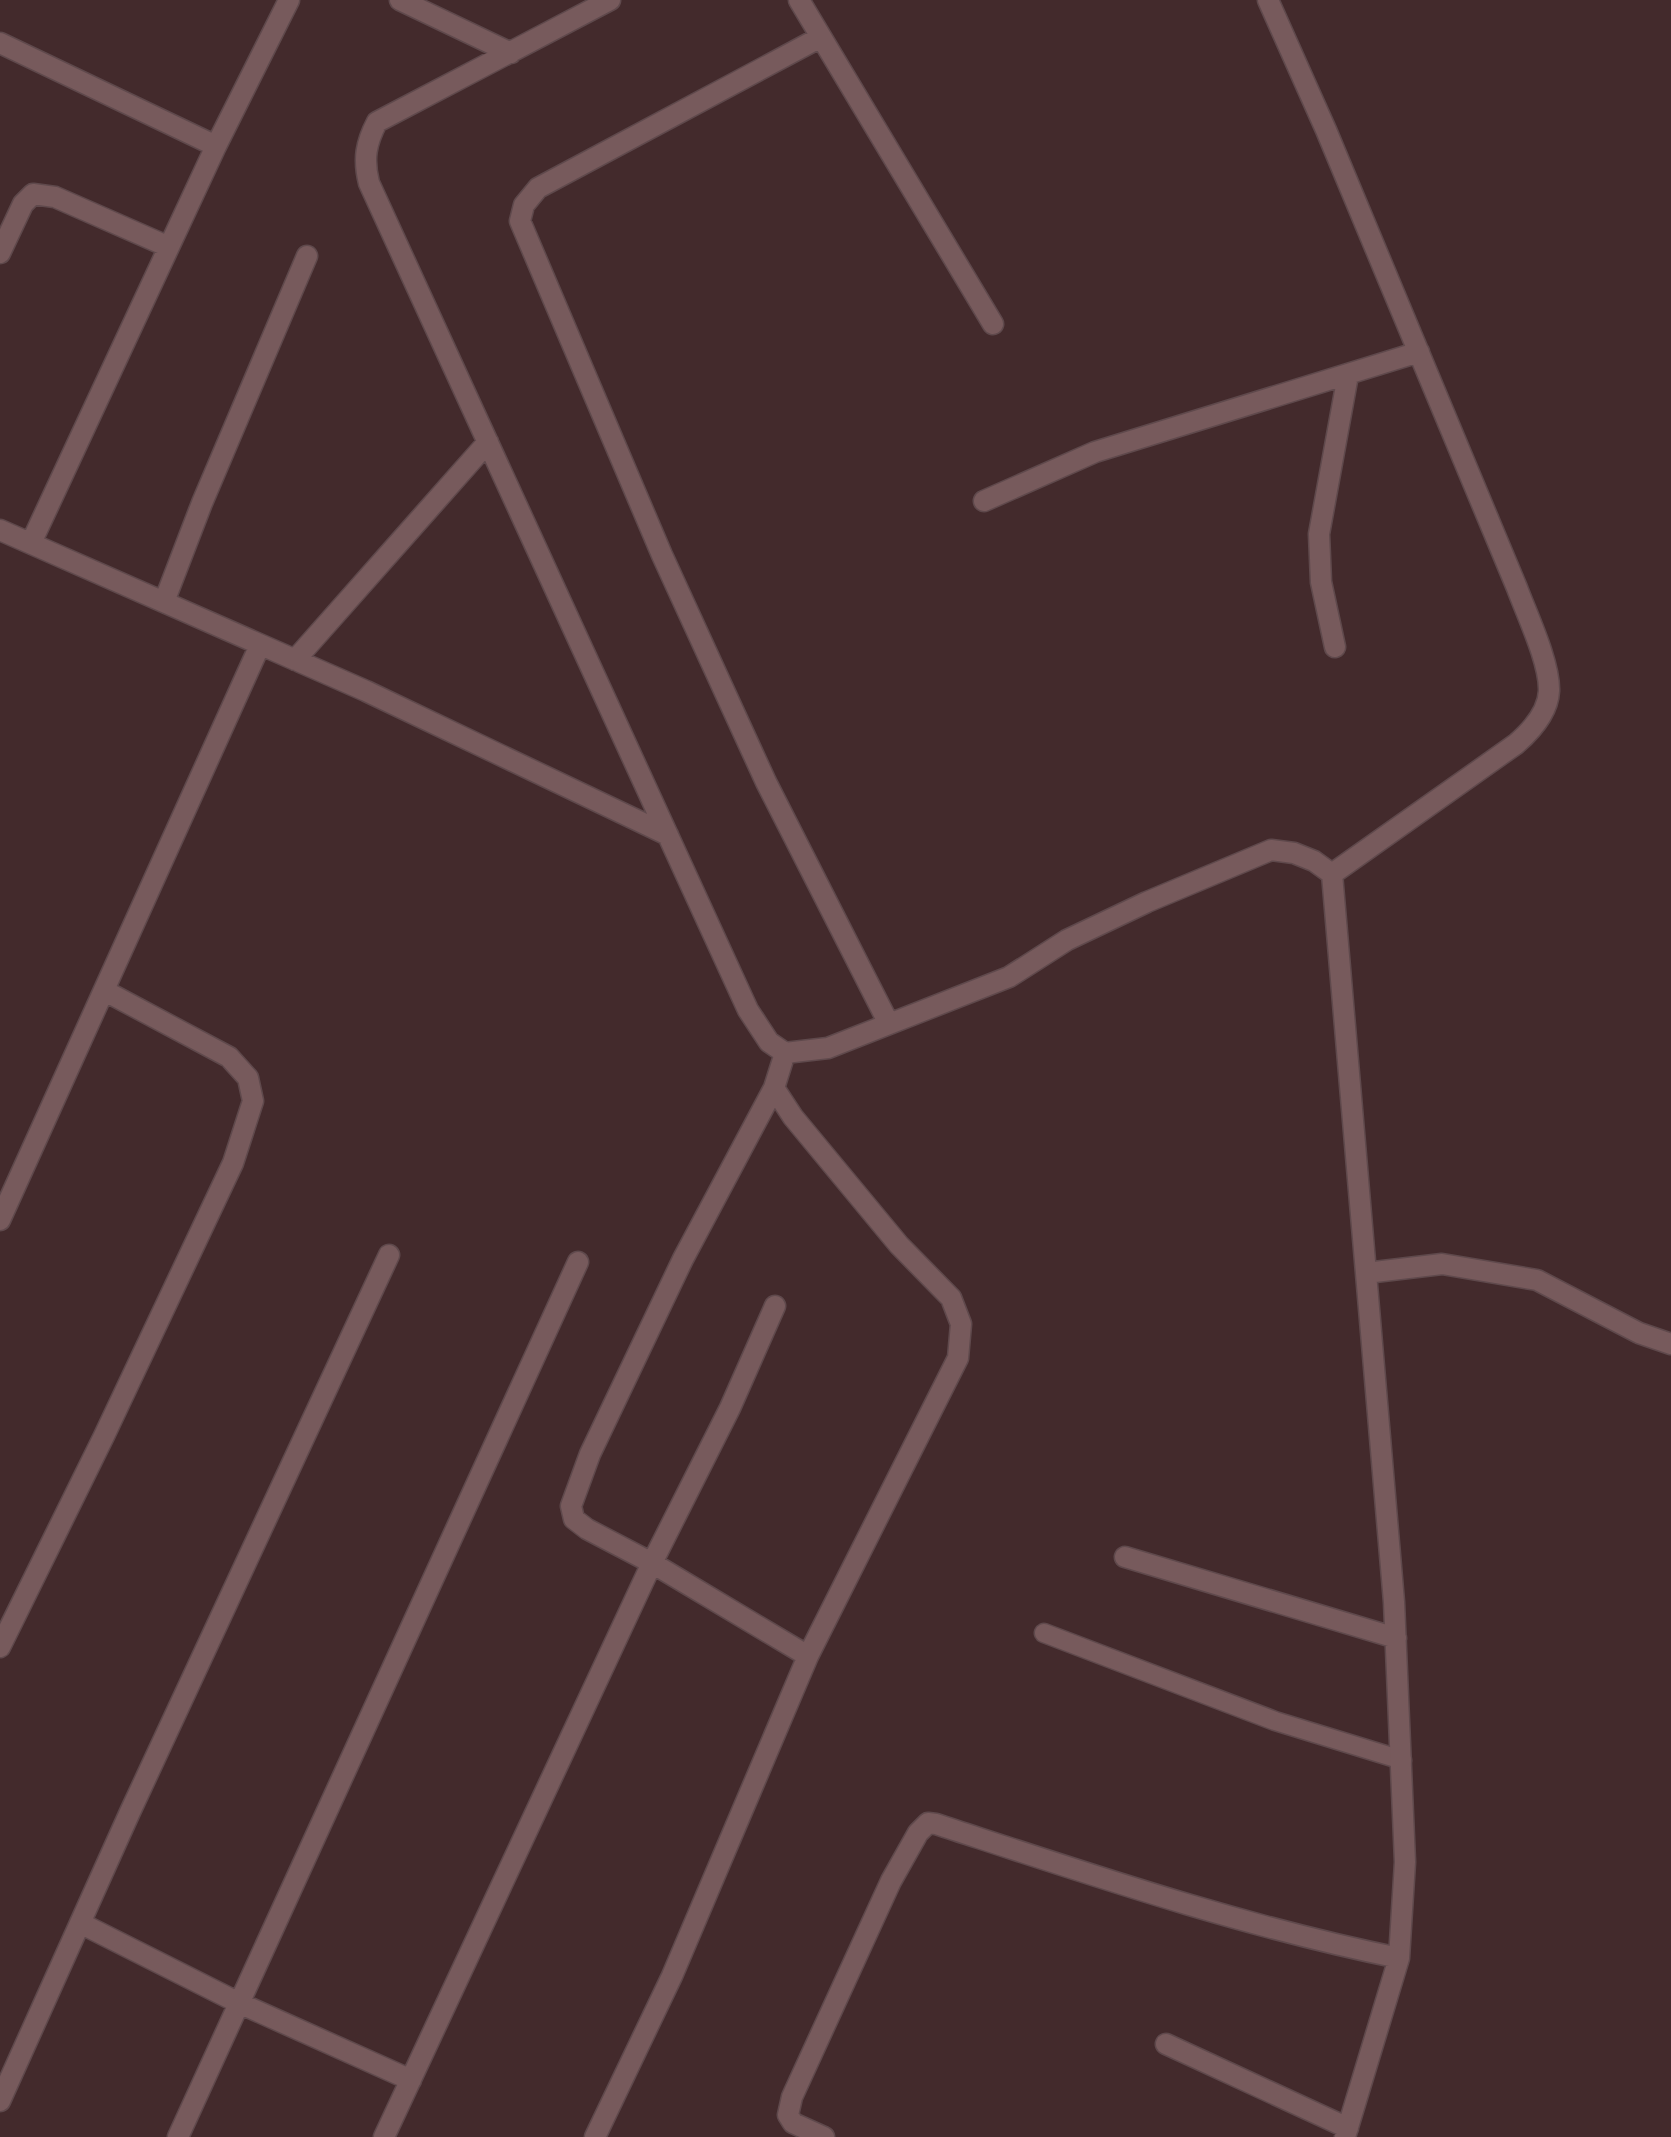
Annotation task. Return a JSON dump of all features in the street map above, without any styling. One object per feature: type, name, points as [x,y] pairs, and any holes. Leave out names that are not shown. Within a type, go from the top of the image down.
[{"type":"street","points":[[31,543],[216,146],[289,0]]},
{"type":"street","points":[[400,0],[511,53]]},
{"type":"street","points":[[610,0],[377,122],[368,139],[364,163],[369,183],[748,1010],[769,1042],[785,1053],[828,1048],[1009,977],[1067,940],[1147,902],[1271,850],[1294,853],[1314,861],[1332,874],[1396,1638],[1405,1862],[1399,1958],[1346,2132],[1166,2044]]},
{"type":"street","points":[[799,0],[993,324]]},
{"type":"street","points":[[1268,0],[1419,352],[1541,652],[1549,691],[1544,710],[1533,730],[1332,874]]},
{"type":"street","points":[[821,37],[538,188],[524,205],[520,221],[662,555],[766,782],[889,1024]]},
{"type":"street","points":[[0,43],[216,146]]},
{"type":"street","points":[[0,253],[23,204],[33,194],[55,197],[169,247]]},
{"type":"street","points":[[164,602],[202,503],[307,256]]},
{"type":"street","points":[[984,501],[1095,452],[1419,352]]},
{"type":"street","points":[[1335,647],[1321,582],[1319,534],[1348,375]]},
{"type":"street","points":[[295,660],[488,442]]},
{"type":"street","points":[[0,530],[366,691],[668,835]]},
{"type":"street","points":[[0,1220],[260,645]]},
{"type":"street","points":[[0,1647],[233,1163],[253,1101],[248,1078],[229,1057],[105,991]]},
{"type":"street","points":[[785,1053],[774,1088],[683,1259],[590,1454],[571,1506],[574,1519],[587,1529],[652,1563],[808,1656]]},
{"type":"street","points":[[595,2137],[672,1976],[808,1656],[958,1358],[961,1324],[951,1298],[899,1245],[793,1117],[774,1088]]},
{"type":"street","points":[[0,2101],[389,1255]]},
{"type":"street","points":[[178,2137],[578,1262]]},
{"type":"street","points":[[1366,1273],[1442,1264],[1537,1280],[1639,1333],[1671,1344]]},
{"type":"street","points":[[384,2137],[652,1563],[730,1408],[775,1306]]},
{"type":"street","points":[[1125,1557],[1396,1638]]},
{"type":"street","points":[[824,2137],[793,2123],[788,2115],[792,2097],[891,1881],[918,1833],[928,1823],[1118,1884],[1320,1942],[1399,1958]]},
{"type":"street","points":[[80,1923],[239,2003],[411,2080]]},
{"type":"lane","points":[[1044,1633],[1275,1721],[1402,1760]]}]
